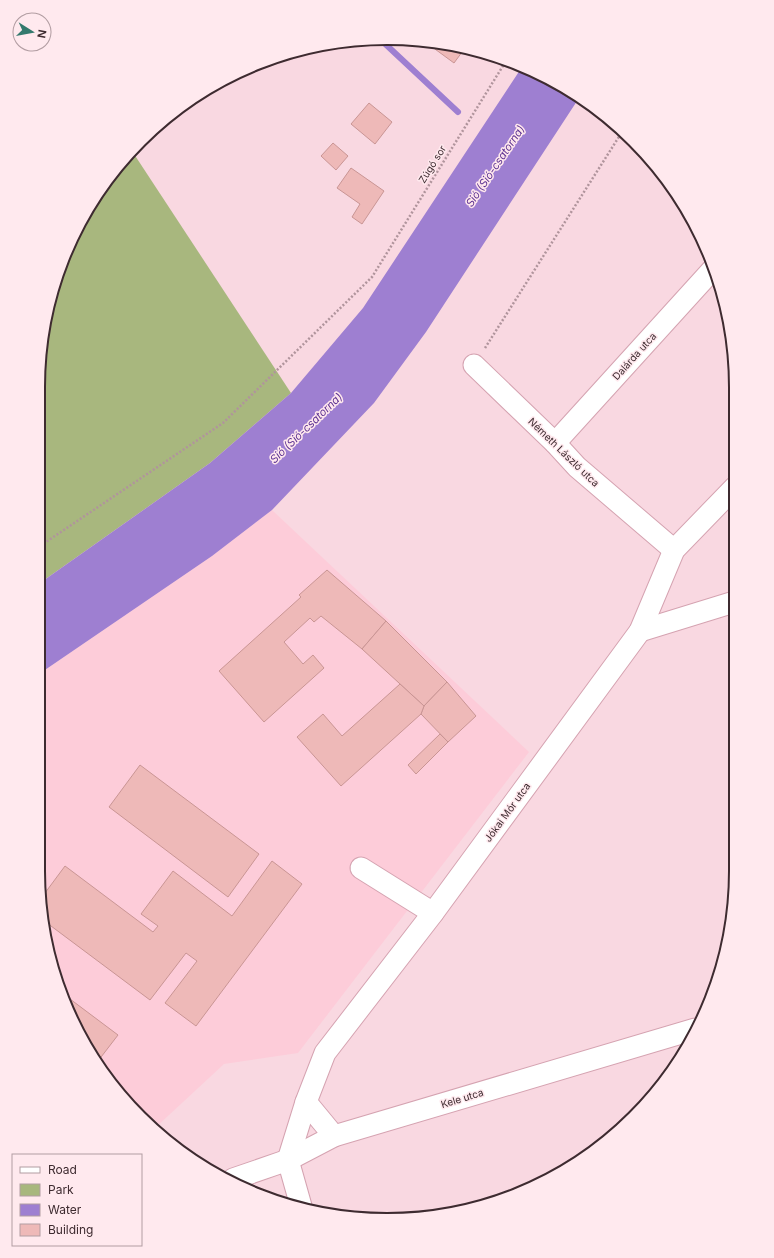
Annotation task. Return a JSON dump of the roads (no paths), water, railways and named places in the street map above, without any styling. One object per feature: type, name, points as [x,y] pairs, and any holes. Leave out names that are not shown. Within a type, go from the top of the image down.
[{"type":"street","name":"Dalárda utca","points":[[555,443],[709,272]]},
{"type":"street","name":"Németh László utca","points":[[474,365],[555,443],[577,468],[674,550]]},
{"type":"street","name":"Jókai Mór utca","points":[[288,1160],[306,1102],[325,1053],[433,913],[640,631],[674,550],[729,494]]},
{"type":"street","points":[[640,631],[729,604]]},
{"type":"street","points":[[361,868],[433,913]]},
{"type":"street","name":"Kele utca","points":[[236,1178],[288,1160],[334,1136],[689,1031]]},
{"type":"street","points":[[306,1102],[334,1136]]},
{"type":"street","points":[[288,1160],[300,1201]]},
{"type":"water","name":"Sió (Sió-csatorna)","points":[[519,71],[538,80],[576,102],[426,332],[374,403],[272,510],[212,556],[45,670],[45,579],[210,463],[291,393],[363,308]]},
{"type":"waterway","points":[[386,45],[458,112]]}]
